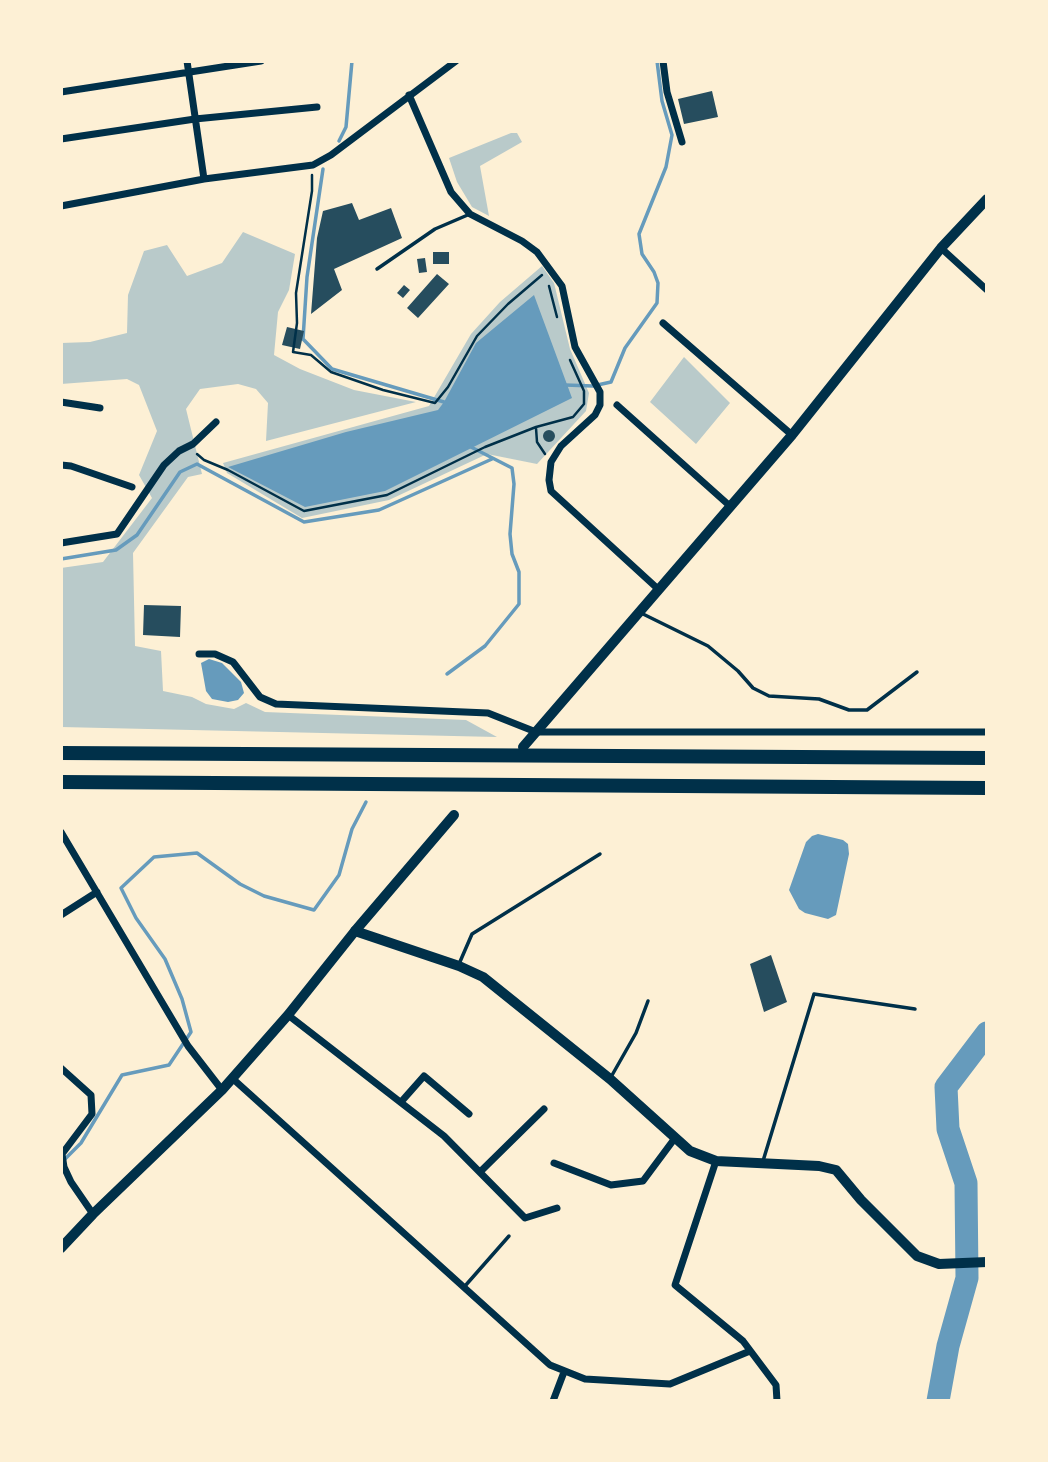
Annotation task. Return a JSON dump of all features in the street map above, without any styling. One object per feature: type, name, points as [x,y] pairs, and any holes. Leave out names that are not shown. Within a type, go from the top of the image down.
[{"type":"highway","points":[[61,753],[987,758]]},
{"type":"highway","points":[[61,782],[987,788]]},
{"type":"main road","points":[[523,747],[792,435],[942,248],[987,199]]},
{"type":"main road","points":[[61,1248],[222,1090],[454,815]]},
{"type":"street","points":[[187,61],[204,179]]},
{"type":"street","points":[[61,92],[261,61]]},
{"type":"street","points":[[61,206],[204,179],[313,165],[331,155],[456,61]]},
{"type":"street","points":[[663,61],[667,92],[682,142]]},
{"type":"street","points":[[409,95],[451,192],[470,214],[522,241],[537,252],[562,286],[575,347],[600,392],[600,405],[595,415],[561,446],[551,462],[551,491],[658,589]]},
{"type":"street","points":[[61,139],[195,119],[317,107]]},
{"type":"street","points":[[942,248],[987,290]]},
{"type":"street","points":[[663,323],[792,435]]},
{"type":"street","points":[[61,402],[100,408]]},
{"type":"street","points":[[617,405],[731,507]]},
{"type":"street","points":[[61,543],[117,534],[164,465],[216,422]]},
{"type":"street","points":[[61,465],[132,487]]},
{"type":"street","points":[[199,654],[215,654],[233,662],[260,697],[276,704],[488,713],[536,732],[987,732]]},
{"type":"street","points":[[61,832],[181,1034],[222,1090]]},
{"type":"street","points":[[61,915],[97,892]]},
{"type":"street","points":[[355,931],[459,966],[483,977],[610,1079],[690,1151],[716,1160],[819,1166],[836,1171],[917,1256],[929,1262],[951,1264],[985,1261]]},
{"type":"street","points":[[288,1015],[444,1136],[525,1218],[557,1209]]},
{"type":"street","points":[[61,1068],[91,1095],[92,1114],[62,1154],[71,1182],[93,1214]]},
{"type":"street","points":[[401,1102],[424,1076],[468,1114]]},
{"type":"street","points":[[232,1078],[550,1365],[585,1379],[670,1384],[750,1351]]},
{"type":"street","points":[[480,1172],[544,1110]]},
{"type":"street","points":[[554,1163],[611,1185],[643,1181],[675,1138]]},
{"type":"street","points":[[716,1160],[675,1285],[743,1341],[776,1385],[777,1401]]},
{"type":"street","points":[[553,1401],[564,1372]]},
{"type":"lane","points":[[377,269],[435,229],[470,214]]},
{"type":"lane","points":[[639,612],[708,646],[738,671],[753,688],[769,696],[819,699],[849,710],[867,710],[917,672]]},
{"type":"lane","points":[[459,966],[472,934],[600,854]]},
{"type":"lane","points":[[762,1163],[814,994],[915,1009]]},
{"type":"lane","points":[[610,1079],[636,1034],[648,1001]]},
{"type":"lane","points":[[464,1287],[509,1236]]},
{"type":"path","points":[[313,165],[312,191],[296,293],[293,352],[304,356],[311,355],[331,372],[383,390],[435,403],[477,336],[541,275],[547,278],[559,324]]},
{"type":"path","points":[[188,446],[204,460],[304,511],[387,495],[485,447],[536,427],[573,417],[584,404],[584,391],[568,356]]},
{"type":"path","points":[[536,427],[537,442],[551,462]]},
{"type":"shaded area","points":[[517,133],[522,142],[480,166],[489,216],[472,207],[457,182],[449,158]]},
{"type":"shaded area","points":[[243,232],[295,254],[289,290],[278,312],[274,355],[300,369],[354,390],[416,402],[266,441],[268,403],[256,389],[238,384],[200,389],[186,409],[202,474],[188,477],[133,553],[135,646],[161,651],[163,691],[192,697],[206,704],[234,709],[246,703],[265,712],[466,720],[497,737],[61,727],[61,568],[103,562],[152,498],[139,475],[157,431],[139,385],[127,379],[61,384],[61,343],[90,342],[127,333],[128,295],[144,251],[167,245],[187,276],[222,263]]},
{"type":"shaded area","points":[[542,266],[554,283],[570,349],[589,393],[586,411],[537,464],[487,454],[389,500],[302,518],[227,473],[223,463],[429,406],[471,334],[500,302]]},
{"type":"shaded area","points":[[684,357],[730,403],[696,444],[650,402]]},
{"type":"water","points":[[534,295],[572,398],[385,491],[305,507],[228,467],[346,432],[438,410],[476,343]]},
{"type":"water","points":[[209,659],[222,663],[241,682],[244,693],[238,700],[228,702],[212,699],[206,691],[201,663]]},
{"type":"water","points":[[818,834],[843,840],[848,844],[849,854],[836,915],[828,919],[799,909],[789,890],[806,842]]},
{"type":"building","points":[[712,91],[718,117],[684,124],[678,99]]},
{"type":"building","points":[[352,203],[359,220],[391,208],[402,238],[334,269],[342,290],[311,314],[317,238],[323,211]]},
{"type":"building","points":[[433,252],[449,252],[449,264],[433,264]]},
{"type":"building","points":[[425,258],[427,272],[419,273],[417,259]]},
{"type":"building","points":[[437,274],[449,284],[418,318],[407,308]]},
{"type":"building","points":[[404,285],[410,290],[403,298],[397,293]]},
{"type":"building","points":[[287,327],[304,331],[300,349],[282,345]]},
{"type":"building","points":[[544,431],[554,431],[554,441],[544,441]]},
{"type":"building","points":[[144,605],[181,606],[180,637],[143,635]]},
{"type":"building","points":[[771,955],[787,1002],[764,1012],[750,964]]},
{"type":"waterway","points":[[339,141],[346,127],[352,61]]},
{"type":"waterway","points":[[565,385],[593,386],[611,382],[625,348],[657,303],[658,283],[642,254],[639,234],[666,167],[672,135],[662,101],[657,61]]},
{"type":"waterway","points":[[323,169],[307,277],[303,339],[332,369],[444,402],[447,406]]},
{"type":"waterway","points":[[447,674],[485,646],[519,604],[519,572],[512,554],[510,534],[514,484],[512,468],[469,446]]},
{"type":"waterway","points":[[61,559],[116,550],[137,535],[180,472],[197,464],[304,522],[379,510],[492,459]]},
{"type":"waterway","points":[[63,1161],[81,1143],[122,1075],[169,1065],[191,1032],[182,999],[165,959],[136,918],[121,888],[154,857],[197,853],[240,884],[264,896],[314,910],[339,875],[352,829],[366,802]]},
{"type":"waterway","points":[[938,1401],[948,1346],[967,1278],[966,1183],[948,1129],[946,1087],[987,1033]]}]
